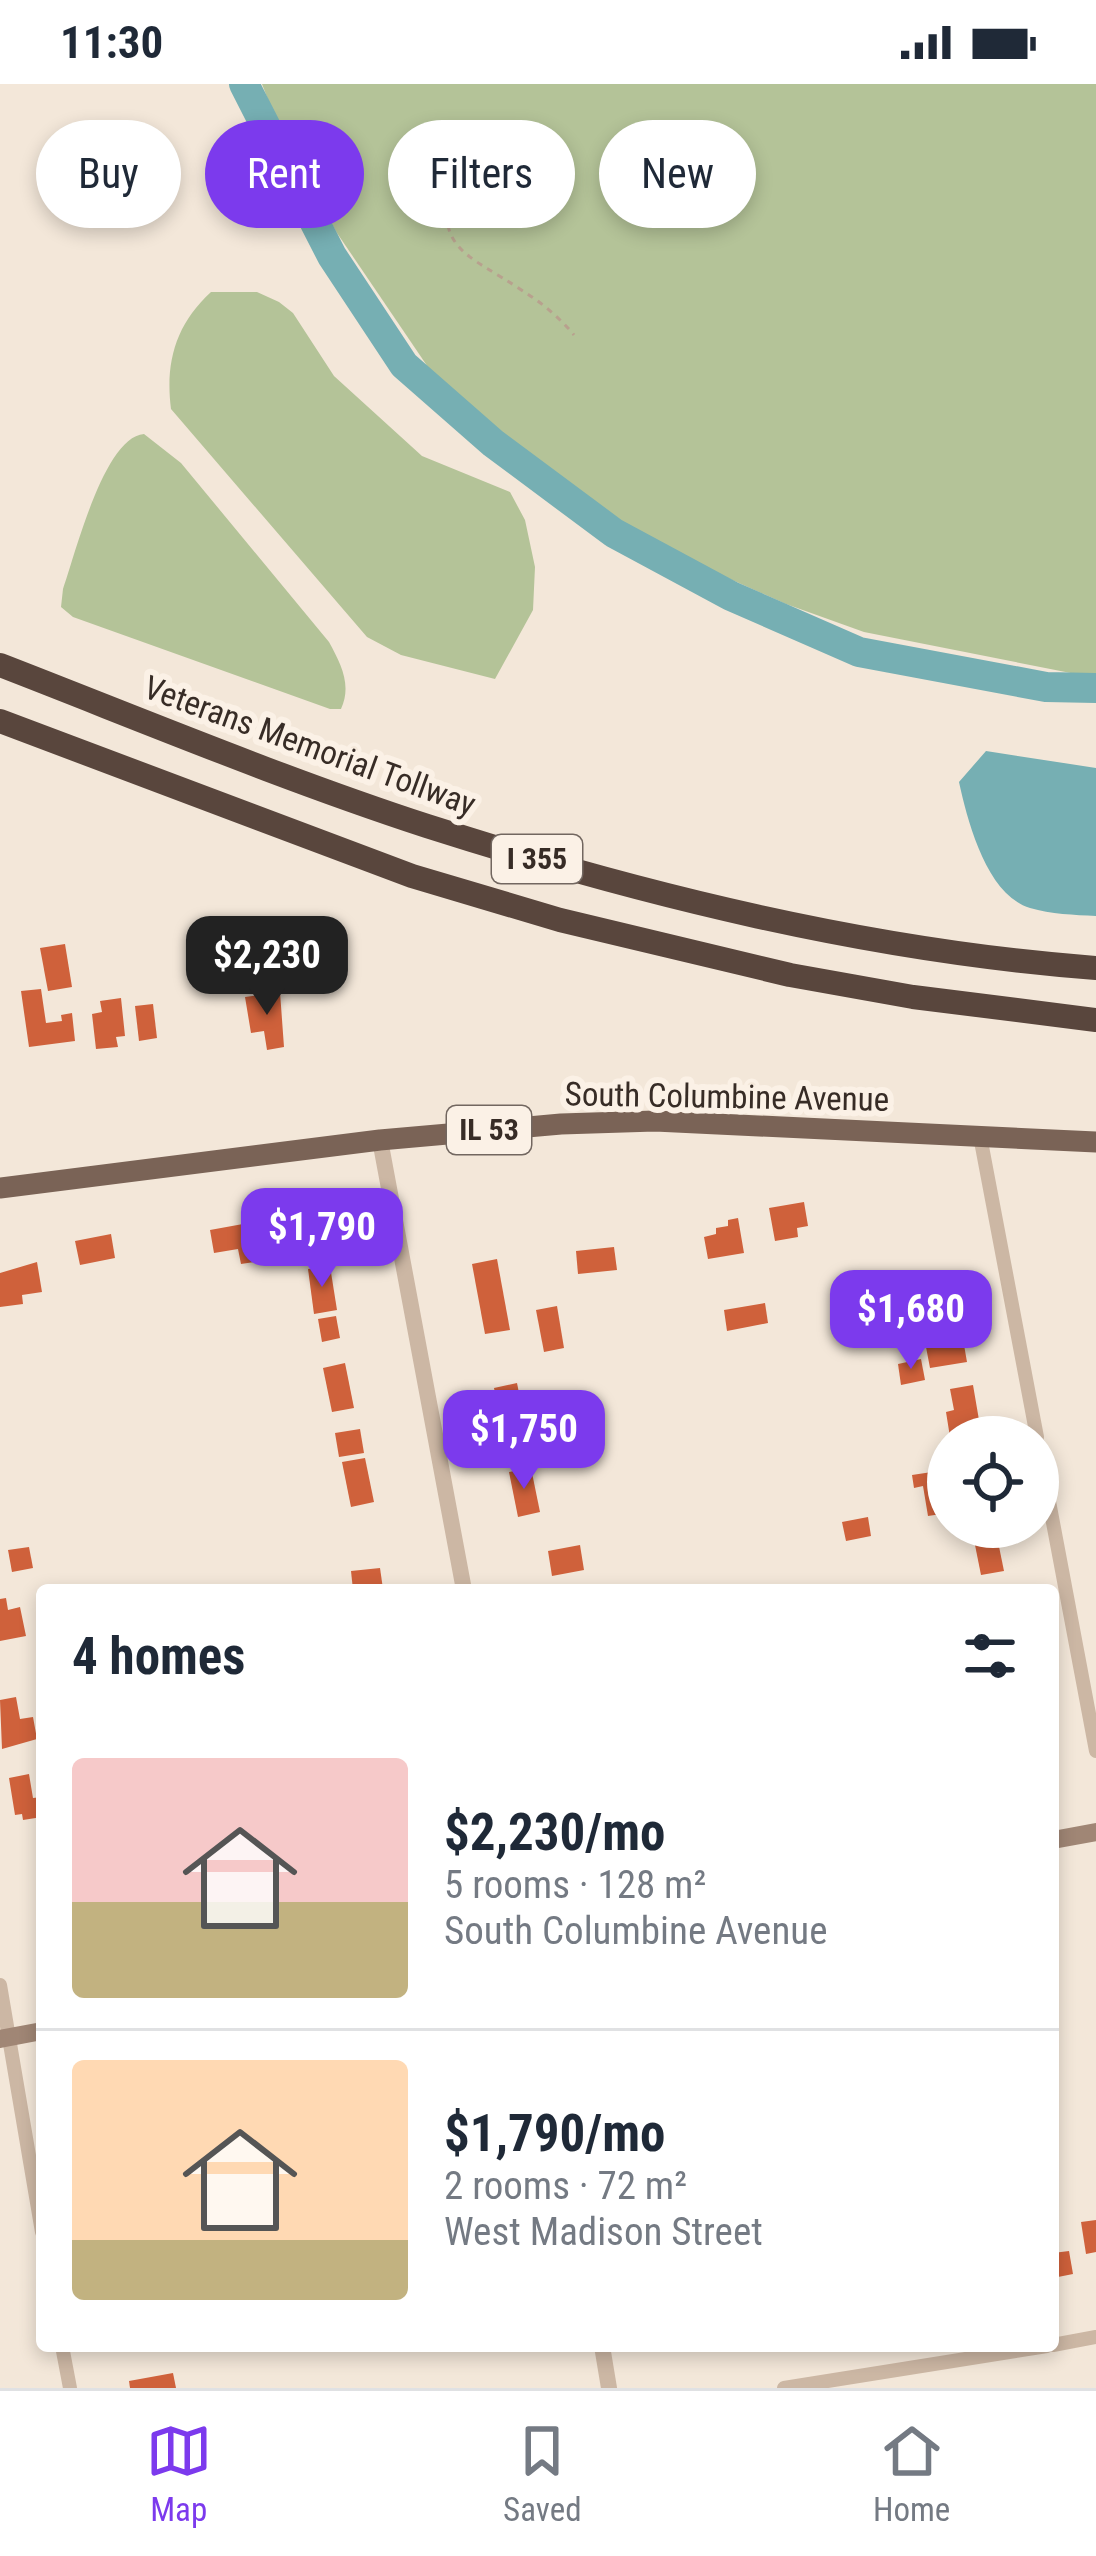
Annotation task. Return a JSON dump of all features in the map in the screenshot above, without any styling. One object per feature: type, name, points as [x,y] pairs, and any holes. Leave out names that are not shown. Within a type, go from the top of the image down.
[{"type":"highway","name":"Veterans Memorial Tollway","points":[[0,665],[382,810],[573,871],[795,924],[1096,968]]},
{"type":"highway","name":"I 355","points":[[0,721],[412,876],[560,920],[790,975],[913,997],[1096,1020]]},
{"type":"main road","name":"South Columbine Avenue","points":[[0,1188],[380,1140],[561,1124],[655,1121],[1096,1142]]},
{"type":"main road","points":[[1059,1839],[1096,1832]]},
{"type":"main road","points":[[4,2038],[36,2032]]},
{"type":"street","points":[[980,1136],[1032,1416]]},
{"type":"street","points":[[380,1140],[463,1584]]},
{"type":"street","points":[[1057,1548],[1096,1751]]},
{"type":"street","points":[[0,1985],[4,2038],[36,2201]]},
{"type":"street","points":[[1059,2343],[1096,2337]]},
{"type":"street","points":[[63,2352],[70,2388]]},
{"type":"street","points":[[603,2352],[609,2388]]},
{"type":"street","points":[[784,2388],[1011,2352]]},
{"type":"path","points":[[450,228],[466,259],[521,290],[574,335]]},
{"type":"green space","points":[[262,84],[1096,84],[1096,678],[864,632],[786,604],[674,554],[591,502],[434,376],[337,233],[334,228],[364,228],[364,120],[276,120]]},
{"type":"green space","points":[[211,292],[257,292],[279,302],[293,313],[334,376],[422,456],[510,492],[525,520],[535,567],[533,610],[495,679],[401,655],[367,637],[171,409],[170,375],[176,345],[189,317]]},
{"type":"green space","points":[[144,434],[181,463],[329,642],[345,683],[341,709],[73,617],[61,607],[75,551],[104,475],[130,440]]},
{"type":"water","points":[[986,751],[1096,768],[1096,916],[1030,908],[1015,901],[991,873],[974,836],[959,782]]},
{"type":"building","points":[[65,944],[72,987],[48,991],[40,948]]},
{"type":"building","points":[[320,954],[324,980],[285,985],[282,959]]},
{"type":"building","points":[[41,989],[46,1023],[62,1021],[61,1015],[72,1013],[75,1041],[29,1047],[21,991]]},
{"type":"building","points":[[280,992],[284,1047],[267,1050],[264,1031],[251,1033],[245,997]]},
{"type":"building","points":[[121,998],[125,1036],[116,1037],[118,1047],[96,1049],[92,1014],[102,1012],[100,1001]]},
{"type":"building","points":[[153,1004],[157,1038],[139,1041],[135,1006]]},
{"type":"building","points":[[804,1202],[808,1226],[797,1228],[798,1237],[775,1241],[769,1208]]},
{"type":"building","points":[[738,1218],[744,1253],[708,1259],[704,1237]]},
{"type":"building","points":[[254,1222],[260,1261],[241,1264],[238,1249],[214,1253],[210,1230]]},
{"type":"building","points":[[111,1234],[115,1258],[80,1265],[75,1241]]},
{"type":"building","points":[[614,1247],[617,1270],[578,1274],[576,1251]]},
{"type":"building","points":[[497,1259],[510,1330],[485,1334],[472,1264]]},
{"type":"building","points":[[37,1262],[42,1292],[22,1295],[23,1304],[0,1307],[0,1273]]},
{"type":"building","points":[[330,1266],[337,1310],[314,1314],[308,1269]]},
{"type":"building","points":[[765,1303],[768,1323],[727,1331],[724,1310]]},
{"type":"building","points":[[557,1306],[564,1348],[544,1352],[536,1310]]},
{"type":"building","points":[[336,1316],[340,1338],[322,1342],[318,1319]]},
{"type":"building","points":[[960,1322],[967,1362],[930,1368],[926,1347],[940,1344],[937,1326]]},
{"type":"building","points":[[921,1359],[925,1380],[901,1385],[898,1364]]},
{"type":"building","points":[[345,1363],[354,1408],[332,1412],[323,1368]]},
{"type":"building","points":[[517,1383],[526,1428],[503,1432],[494,1388]]},
{"type":"building","points":[[973,1385],[978,1416],[947,1416],[954,1410],[950,1389]]},
{"type":"building","points":[[360,1429],[364,1453],[339,1457],[335,1433]]},
{"type":"building","points":[[531,1430],[535,1452],[507,1457],[504,1434]]},
{"type":"building","points":[[365,1458],[374,1502],[351,1507],[342,1462]]},
{"type":"building","points":[[531,1468],[540,1512],[518,1517],[509,1472]]},
{"type":"building","points":[[927,1473],[927,1510],[923,1486],[914,1488],[912,1475]]},
{"type":"building","points":[[868,1517],[871,1536],[846,1541],[842,1522]]},
{"type":"building","points":[[580,1545],[584,1570],[552,1576],[548,1551]]},
{"type":"building","points":[[29,1547],[33,1568],[12,1572],[8,1550]]},
{"type":"building","points":[[976,1548],[999,1548],[1004,1571],[981,1575]]},
{"type":"building","points":[[380,1568],[382,1584],[352,1584],[351,1571]]},
{"type":"building","points":[[6,1598],[8,1610],[20,1607],[26,1636],[0,1641],[0,1599]]},
{"type":"building","points":[[16,1697],[20,1719],[33,1717],[36,1739],[2,1749],[0,1700]]},
{"type":"building","points":[[29,1774],[36,1818],[23,1820],[22,1814],[15,1815],[9,1778]]},
{"type":"building","points":[[1096,2220],[1096,2252],[1086,2254],[1081,2222]]},
{"type":"building","points":[[1069,2251],[1073,2274],[1059,2277],[1059,2252]]},
{"type":"building","points":[[173,2373],[176,2388],[130,2388],[129,2381]]},
{"type":"waterway","points":[[244,84],[332,256],[404,365],[493,443],[614,533],[731,596],[859,652],[1046,687],[1096,688]]}]
